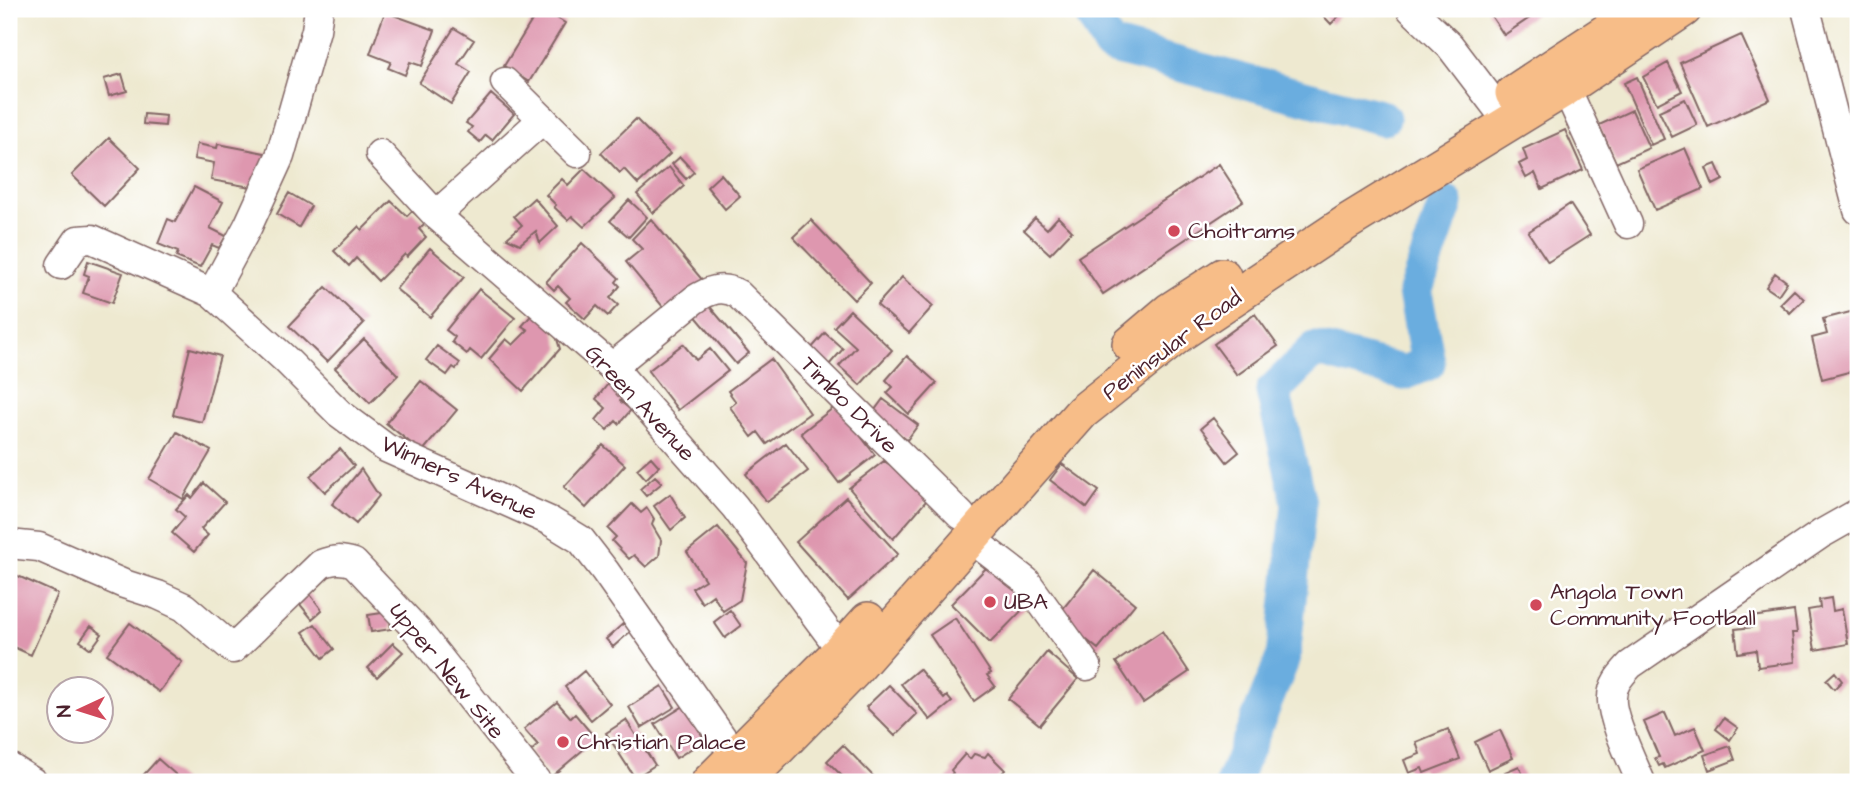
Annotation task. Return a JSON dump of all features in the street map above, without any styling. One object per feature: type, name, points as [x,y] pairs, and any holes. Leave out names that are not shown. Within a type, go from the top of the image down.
[{"type":"main road","name":"Peninsular Road","points":[[709,782],[744,771],[853,672],[1066,399],[1169,311],[1502,113],[1638,9]]},
{"type":"main road","name":"Peninsular Road","points":[[1502,113],[1566,88],[1684,9]]},
{"type":"main road","name":"Peninsular Road","points":[[744,771],[841,650],[966,526]]},
{"type":"street","points":[[212,293],[248,226],[280,156],[316,30],[319,9]]},
{"type":"street","points":[[1410,9],[1450,46],[1502,113]]},
{"type":"street","points":[[1806,9],[1858,210]]},
{"type":"street","points":[[505,82],[577,153]]},
{"type":"street","points":[[1566,88],[1628,224]]},
{"type":"street","points":[[436,215],[543,119]]},
{"type":"street","name":"Green Avenue","points":[[380,154],[436,215],[612,367],[735,507],[841,650]]},
{"type":"street","name":"Winners Avenue","points":[[61,265],[78,240],[92,239],[212,293],[285,359],[339,413],[386,447],[550,521],[581,540],[744,771]]},
{"type":"street","name":"Timbo Drive","points":[[612,367],[708,291],[729,289],[738,294],[966,526],[1026,581],[1087,666]]},
{"type":"street","points":[[1641,782],[1612,710],[1611,696],[1617,680],[1630,665],[1821,534],[1858,513]]},
{"type":"street","name":"Upper New Site","points":[[9,544],[39,547],[184,607],[233,649],[321,564],[342,559],[354,563],[417,630],[537,782]]},
{"type":"building","points":[[539,9],[565,23],[529,82],[504,66]]},
{"type":"building","points":[[1317,9],[1346,9],[1331,24]]},
{"type":"building","points":[[1543,9],[1504,35],[1488,11]]},
{"type":"building","points":[[385,12],[435,30],[422,66],[410,62],[405,75],[388,68],[391,62],[370,54]]},
{"type":"building","points":[[454,28],[474,40],[458,64],[471,72],[451,104],[419,83]]},
{"type":"building","points":[[1741,35],[1770,99],[1708,127],[1680,63]]},
{"type":"building","points":[[1668,63],[1682,91],[1657,104],[1643,77]]},
{"type":"building","points":[[122,74],[127,91],[109,96],[104,79]]},
{"type":"building","points":[[1637,77],[1664,139],[1651,145],[1624,83]]},
{"type":"building","points":[[491,94],[514,114],[492,140],[486,135],[480,142],[468,132],[472,127],[466,123]]},
{"type":"building","points":[[1685,99],[1697,125],[1672,137],[1659,111]]},
{"type":"building","points":[[1632,110],[1649,148],[1616,163],[1599,125]]},
{"type":"building","points":[[144,114],[166,116],[165,126],[143,124]]},
{"type":"building","points":[[636,119],[670,154],[638,184],[624,169],[620,173],[601,153]]},
{"type":"building","points":[[1565,130],[1583,170],[1542,189],[1535,173],[1526,178],[1519,164],[1527,160],[1523,149]]},
{"type":"building","points":[[109,138],[140,168],[104,206],[72,175]]},
{"type":"building","points":[[197,144],[217,148],[218,144],[270,154],[257,188],[211,180],[214,163],[194,159]]},
{"type":"building","points":[[1685,148],[1703,189],[1655,210],[1637,169]]},
{"type":"building","points":[[680,157],[694,172],[686,179],[672,164]]},
{"type":"building","points":[[1219,164],[1243,201],[1103,294],[1078,257]]},
{"type":"building","points":[[1716,164],[1723,180],[1713,185],[1706,168]]},
{"type":"building","points":[[669,167],[684,186],[653,213],[637,194]]},
{"type":"building","points":[[584,169],[615,198],[584,227],[572,216],[568,220],[546,195],[562,179],[568,185]]},
{"type":"building","points":[[721,174],[740,196],[725,209],[707,187]]},
{"type":"building","points":[[194,187],[223,202],[210,228],[226,236],[219,248],[212,245],[200,267],[176,257],[178,252],[158,244],[168,219],[175,222]]},
{"type":"building","points":[[289,193],[311,206],[299,227],[277,214]]},
{"type":"building","points":[[534,198],[558,226],[540,243],[536,231],[520,244],[507,238],[522,225],[514,216]]},
{"type":"building","points":[[629,200],[647,217],[629,237],[610,221]]},
{"type":"building","points":[[391,201],[407,216],[412,211],[425,223],[419,229],[426,237],[378,281],[356,258],[349,266],[334,251],[359,226],[362,230]]},
{"type":"building","points":[[1570,204],[1590,235],[1548,262],[1528,232]]},
{"type":"building","points":[[1058,217],[1072,231],[1050,254],[1024,230],[1035,218],[1047,229]]},
{"type":"building","points":[[651,219],[704,282],[668,313],[626,262],[642,249],[632,239]]},
{"type":"building","points":[[811,220],[871,283],[854,300],[793,237]]},
{"type":"building","points":[[582,243],[619,278],[616,282],[620,286],[610,298],[618,305],[608,316],[597,306],[585,319],[566,302],[570,298],[558,286],[554,290],[546,282]]},
{"type":"building","points":[[430,248],[464,277],[430,317],[396,289]]},
{"type":"building","points":[[88,261],[123,273],[112,303],[83,293],[89,276],[84,274]]},
{"type":"building","points":[[1775,273],[1787,282],[1778,295],[1766,287]]},
{"type":"building","points":[[902,277],[933,306],[909,333],[877,305]]},
{"type":"building","points":[[326,287],[364,323],[327,362],[289,326]]},
{"type":"building","points":[[479,289],[515,318],[481,359],[470,350],[467,354],[452,342],[455,337],[446,330]]},
{"type":"building","points":[[1794,290],[1804,299],[1790,313],[1780,304]]},
{"type":"building","points":[[706,302],[749,353],[736,364],[693,313]]},
{"type":"building","points":[[850,310],[892,350],[860,385],[839,366],[856,347],[834,327]]},
{"type":"building","points":[[1858,310],[1858,376],[1856,370],[1822,379],[1812,338],[1827,334],[1823,319]]},
{"type":"building","points":[[535,311],[553,326],[560,349],[523,391],[489,359],[506,339],[513,345],[528,330],[522,326]]},
{"type":"building","points":[[1255,314],[1278,346],[1237,375],[1214,344]]},
{"type":"building","points":[[825,333],[843,349],[828,366],[810,350]]},
{"type":"building","points":[[364,339],[398,375],[370,403],[335,368]]},
{"type":"building","points":[[683,344],[696,360],[710,349],[728,371],[678,410],[648,371]]},
{"type":"building","points":[[437,346],[460,363],[447,375],[426,360]]},
{"type":"building","points":[[190,348],[220,356],[202,422],[173,415]]},
{"type":"building","points":[[907,356],[937,383],[909,414],[887,393],[893,387],[886,380]]},
{"type":"building","points":[[771,359],[810,413],[767,444],[758,432],[752,437],[730,407],[736,402],[728,391]]},
{"type":"building","points":[[421,381],[457,410],[422,452],[386,423]]},
{"type":"building","points":[[608,384],[623,397],[620,401],[631,410],[619,424],[616,421],[607,430],[596,420],[606,408],[596,399]]},
{"type":"building","points":[[883,399],[918,425],[907,440],[872,414]]},
{"type":"building","points":[[837,405],[875,455],[839,483],[801,433]]},
{"type":"building","points":[[1213,418],[1239,452],[1227,462],[1201,428]]},
{"type":"building","points":[[177,432],[211,451],[183,499],[149,479]]},
{"type":"building","points":[[786,443],[808,471],[767,502],[746,474]]},
{"type":"building","points":[[603,445],[625,465],[586,508],[564,487]]},
{"type":"building","points":[[340,449],[354,466],[325,492],[310,476]]},
{"type":"building","points":[[651,457],[659,466],[646,479],[637,469]]},
{"type":"building","points":[[884,461],[933,493],[893,539],[849,488]]},
{"type":"building","points":[[1062,464],[1099,491],[1087,508],[1050,480]]},
{"type":"building","points":[[361,469],[379,496],[356,524],[332,504]]},
{"type":"building","points":[[655,476],[662,483],[646,496],[640,489]]},
{"type":"building","points":[[204,483],[225,502],[201,529],[208,535],[194,552],[172,533],[185,517],[176,509],[189,495],[192,498]]},
{"type":"building","points":[[670,494],[685,518],[671,530],[654,506]]},
{"type":"building","points":[[846,497],[898,554],[848,600],[796,542]]},
{"type":"building","points":[[632,504],[641,513],[647,508],[654,519],[652,525],[661,540],[659,556],[646,567],[634,555],[629,559],[612,541],[616,537],[608,529]]},
{"type":"building","points":[[718,527],[747,563],[740,600],[723,611],[713,595],[702,603],[692,588],[705,580],[687,552]]},
{"type":"building","points":[[990,564],[1029,603],[990,643],[951,604]]},
{"type":"building","points":[[1094,570],[1135,604],[1098,649],[1057,616]]},
{"type":"building","points":[[9,572],[58,594],[31,655],[9,645]]},
{"type":"building","points":[[309,593],[322,610],[312,619],[298,602]]},
{"type":"building","points":[[1831,598],[1833,611],[1842,609],[1848,644],[1815,650],[1808,610],[1820,608],[1819,600]]},
{"type":"building","points":[[730,610],[741,626],[725,638],[714,622]]},
{"type":"building","points":[[1794,611],[1797,633],[1792,633],[1795,662],[1758,667],[1756,650],[1738,653],[1735,629],[1753,627],[1752,617]]},
{"type":"building","points":[[389,612],[391,629],[371,632],[368,615]]},
{"type":"building","points":[[955,618],[991,673],[987,675],[995,686],[974,701],[930,635]]},
{"type":"building","points":[[130,623],[182,662],[159,692],[107,654]]},
{"type":"building","points":[[624,623],[631,631],[613,647],[606,639]]},
{"type":"building","points":[[315,624],[334,649],[323,658],[303,632]]},
{"type":"building","points":[[91,626],[102,634],[91,649],[80,641]]},
{"type":"building","points":[[1162,631],[1189,672],[1143,703],[1116,662]]},
{"type":"building","points":[[393,643],[403,652],[377,677],[368,668]]},
{"type":"building","points":[[1047,652],[1078,679],[1040,725],[1008,699]]},
{"type":"building","points":[[919,669],[944,699],[947,696],[952,702],[930,720],[901,684]]},
{"type":"building","points":[[584,671],[610,704],[591,720],[565,687]]},
{"type":"building","points":[[1835,672],[1842,681],[1834,689],[1826,680]]},
{"type":"building","points":[[889,685],[917,714],[895,736],[866,707]]},
{"type":"building","points":[[662,686],[675,707],[641,728],[629,707]]},
{"type":"building","name":"Christian Palace","points":[[557,702],[571,718],[575,714],[596,739],[551,777],[530,752],[538,745],[524,729]]},
{"type":"building","points":[[684,706],[705,740],[676,758],[655,724]]},
{"type":"building","points":[[1665,713],[1675,736],[1695,727],[1705,750],[1665,768],[1663,764],[1659,766],[1655,758],[1659,757],[1644,722]]},
{"type":"building","points":[[1724,718],[1738,728],[1730,740],[1716,729]]},
{"type":"building","points":[[626,720],[655,765],[635,778],[606,733]]},
{"type":"building","points":[[1448,729],[1460,759],[1424,773],[1422,768],[1409,773],[1404,760],[1420,754],[1416,742]]},
{"type":"building","points":[[1500,730],[1513,758],[1488,770],[1475,742]]},
{"type":"building","points":[[843,745],[874,777],[868,782],[848,782],[827,761]]},
{"type":"building","points":[[1730,746],[1735,760],[1709,770],[1704,755]]},
{"type":"building","points":[[988,753],[1005,770],[994,782],[950,782],[947,779],[965,754],[970,759],[974,754],[985,757]]},
{"type":"building","points":[[158,759],[184,782],[137,782]]},
{"type":"building","points":[[1519,766],[1526,782],[1509,782],[1505,772]]},
{"type":"waterway","points":[[1089,9],[1110,46],[1383,118]]},
{"type":"waterway","points":[[1233,782],[1283,658],[1299,503],[1273,391],[1315,349],[1404,373],[1428,363],[1415,292],[1446,203]]},
{"type":"place","name":"Choitrams","points":[[1174,231]]},
{"type":"place","name":"UBA","points":[[990,602]]},
{"type":"place","name":"Angola Town Community Football","points":[[1536,605]]},
{"type":"place","name":"Christian Palace","points":[[563,742]]}]
